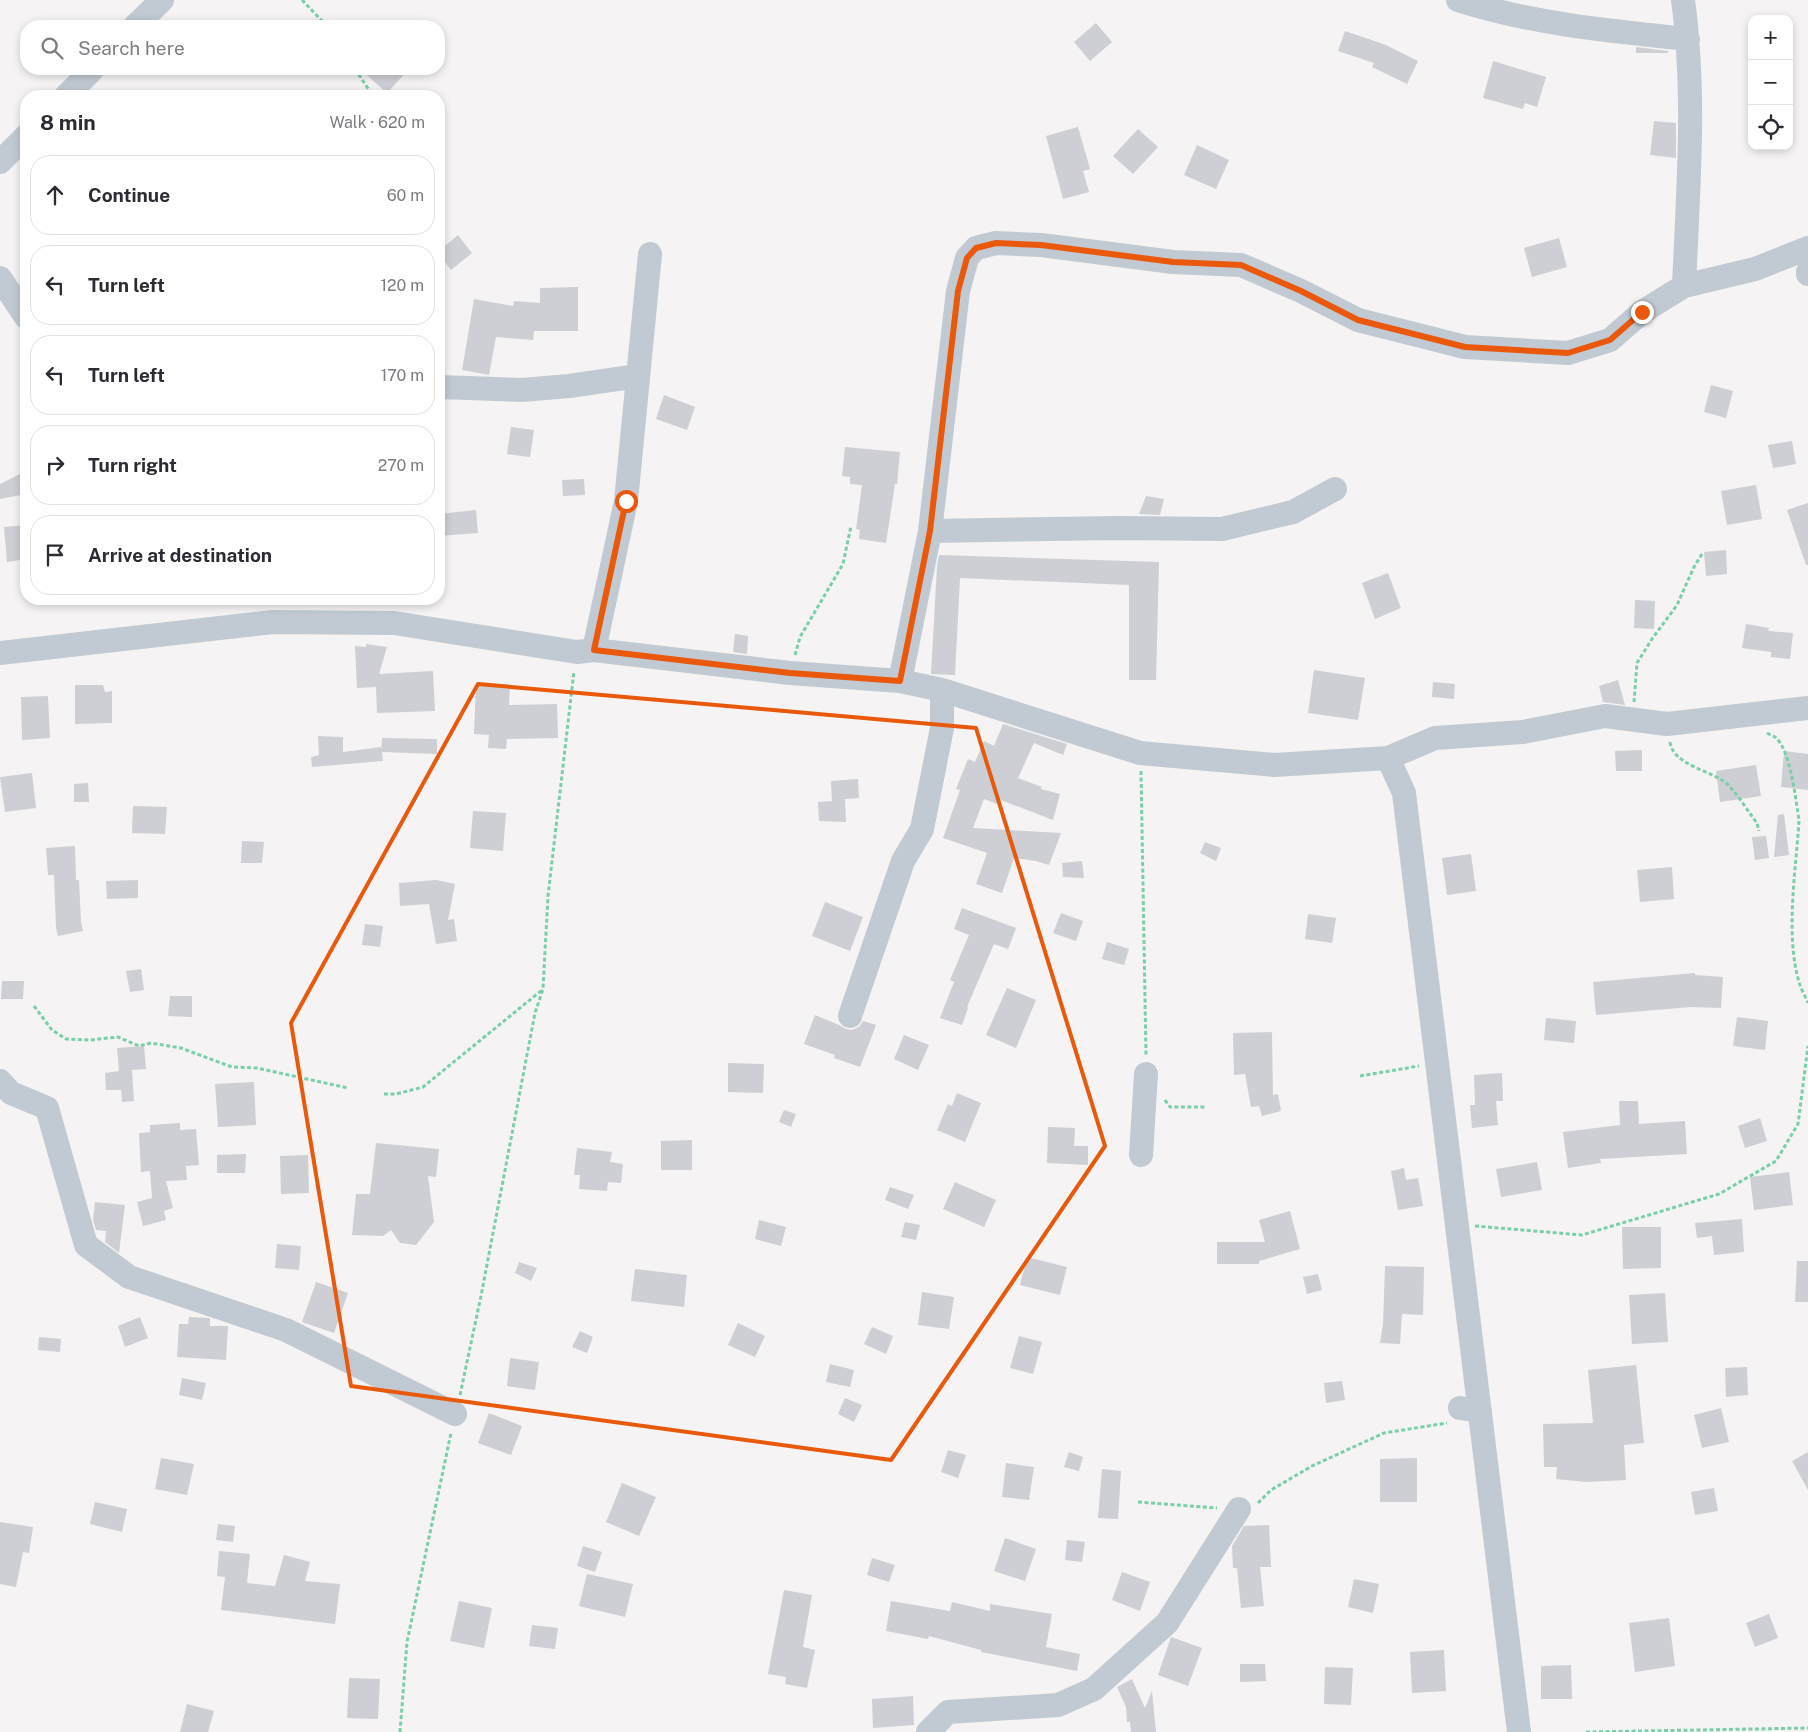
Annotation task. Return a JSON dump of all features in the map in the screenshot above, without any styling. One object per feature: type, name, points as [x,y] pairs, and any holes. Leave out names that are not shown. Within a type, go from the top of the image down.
[{"type":"street","points":[[142,20],[162,0]]},
{"type":"street","points":[[1458,0],[1491,11],[1578,27],[1688,39]]},
{"type":"street","points":[[1683,0],[1688,39],[1691,133],[1684,286]]},
{"type":"street","points":[[72,90],[87,75]]},
{"type":"street","points":[[0,162],[20,142]]},
{"type":"street","points":[[900,681],[930,531],[958,291],[967,258],[976,248],[996,243],[1041,245],[1173,262],[1241,265],[1301,291],[1358,320],[1465,347],[1568,353],[1610,340],[1642,312],[1684,286],[1755,269],[1808,248]]},
{"type":"street","points":[[586,651],[626,501],[650,254]]},
{"type":"street","points":[[0,278],[20,307]]},
{"type":"street","points":[[445,387],[522,390],[569,386],[638,376]]},
{"type":"street","points":[[930,531],[1117,528],[1222,529],[1293,512],[1335,488]]},
{"type":"street","points":[[0,653],[273,622],[394,623],[586,651],[790,673],[900,681],[942,690],[1140,753],[1274,765],[1388,758],[1435,738],[1523,732],[1605,716],[1667,724],[1808,708]]},
{"type":"street","points":[[850,1016],[903,861],[922,829],[942,728],[942,690]]},
{"type":"street","points":[[1388,758],[1404,793],[1457,1225],[1470,1409],[1519,1732]]},
{"type":"street","points":[[1141,1155],[1146,1074]]},
{"type":"street","points":[[0,1081],[11,1094],[47,1108],[86,1245],[128,1277],[286,1330],[456,1414]]},
{"type":"street","points":[[928,1732],[948,1712],[1058,1705],[1094,1689],[1166,1623],[1239,1509]]},
{"type":"path","points":[[302,0],[321,20]]},
{"type":"path","points":[[359,75],[369,90]]},
{"type":"path","points":[[790,673],[800,637],[843,564],[851,526]]},
{"type":"path","points":[[1633,720],[1637,663],[1677,605],[1702,554]]},
{"type":"path","points":[[400,1732],[407,1642],[481,1296],[536,1013],[543,989],[548,896],[586,651]]},
{"type":"path","points":[[1751,714],[1758,729],[1777,738],[1785,753],[1792,780],[1799,821],[1792,923],[1794,956],[1799,982],[1808,1004]]},
{"type":"path","points":[[1667,724],[1671,747],[1684,761],[1726,783],[1757,824],[1758,831]]},
{"type":"path","points":[[1140,753],[1146,1074],[1170,1107],[1206,1107]]},
{"type":"path","points":[[384,1094],[396,1094],[423,1088],[543,989]]},
{"type":"path","points":[[34,1006],[52,1030],[66,1039],[90,1040],[118,1037],[139,1046],[151,1043],[180,1048],[232,1067],[257,1068],[348,1088]]},
{"type":"path","points":[[1457,1225],[1582,1235],[1718,1194],[1776,1161],[1798,1124],[1808,1046]]},
{"type":"path","points":[[1360,1076],[1437,1063]]},
{"type":"path","points":[[1138,1502],[1252,1509],[1271,1490],[1312,1466],[1384,1433],[1448,1423],[1470,1409]]},
{"type":"path","points":[[1586,1732],[1808,1728]]},
{"type":"highlighted area","points":[[478,684],[976,728],[1105,1146],[891,1460],[351,1386],[291,1023]]},
{"type":"building","points":[[1096,23],[1112,42],[1090,61],[1074,42]]},
{"type":"building","points":[[1345,31],[1386,45],[1418,61],[1407,84],[1372,67],[1374,63],[1338,51]]},
{"type":"building","points":[[1636,47],[1668,51],[1668,53],[1636,53]]},
{"type":"building","points":[[1493,61],[1546,77],[1537,107],[1525,103],[1523,109],[1483,98]]},
{"type":"building","points":[[367,75],[404,75],[390,90],[384,90]]},
{"type":"building","points":[[1654,121],[1676,123],[1676,158],[1650,155]]},
{"type":"building","points":[[1078,127],[1090,169],[1083,171],[1089,192],[1063,199],[1046,136]]},
{"type":"building","points":[[1138,129],[1158,147],[1133,174],[1113,156]]},
{"type":"building","points":[[1197,145],[1229,160],[1216,189],[1184,175]]},
{"type":"building","points":[[458,235],[472,253],[451,270],[445,262],[445,246]]},
{"type":"building","points":[[1559,238],[1567,267],[1532,277],[1524,248]]},
{"type":"building","points":[[578,287],[578,331],[534,331],[533,340],[496,337],[489,375],[462,370],[474,299],[513,306],[514,301],[540,303],[540,288]]},
{"type":"building","points":[[1711,385],[1733,391],[1726,418],[1704,412]]},
{"type":"building","points":[[664,395],[695,407],[687,430],[656,419]]},
{"type":"building","points":[[511,427],[534,430],[530,457],[507,454]]},
{"type":"building","points":[[1792,441],[1796,464],[1773,468],[1768,445]]},
{"type":"building","points":[[845,447],[900,452],[897,484],[895,484],[886,543],[859,539],[860,530],[856,529],[862,485],[850,484],[850,477],[842,476]]},
{"type":"building","points":[[20,474],[20,495],[0,499],[0,484]]},
{"type":"building","points":[[584,479],[585,495],[563,496],[562,480]]},
{"type":"building","points":[[1756,485],[1762,519],[1727,525],[1721,491]]},
{"type":"building","points":[[1146,496],[1164,499],[1160,515],[1139,514]]},
{"type":"building","points":[[1808,503],[1808,565],[1806,565],[1787,510]]},
{"type":"building","points":[[476,510],[478,533],[445,536],[445,513]]},
{"type":"building","points":[[20,526],[20,560],[7,562],[4,527]]},
{"type":"building","points":[[1726,550],[1727,574],[1706,576],[1704,552]]},
{"type":"building","points":[[939,555],[1159,562],[1156,680],[1129,680],[1129,585],[960,578],[955,675],[931,674]]},
{"type":"building","points":[[1388,573],[1401,608],[1375,619],[1362,583]]},
{"type":"building","points":[[1635,600],[1655,601],[1654,629],[1634,628]]},
{"type":"building","points":[[1746,624],[1769,628],[1768,631],[1793,633],[1790,659],[1771,657],[1771,652],[1742,648]]},
{"type":"building","points":[[735,634],[748,636],[747,654],[733,652]]},
{"type":"building","points":[[366,644],[387,647],[379,674],[433,671],[435,711],[377,713],[376,687],[357,688],[355,646],[366,647]]},
{"type":"building","points":[[1314,670],[1365,678],[1358,720],[1308,713]]},
{"type":"building","points":[[1618,680],[1625,705],[1603,702],[1599,686]]},
{"type":"building","points":[[1433,682],[1455,684],[1454,699],[1432,697]]},
{"type":"building","points":[[476,684],[510,686],[509,705],[557,704],[558,738],[507,739],[506,749],[488,748],[489,735],[474,734]]},
{"type":"building","points":[[75,685],[103,685],[105,692],[112,691],[112,723],[75,724]]},
{"type":"building","points":[[48,696],[50,738],[22,740],[21,697]]},
{"type":"building","points":[[1003,724],[1067,744],[1063,755],[1034,743],[1018,778],[1042,787],[1041,789],[1060,794],[1053,820],[998,799],[997,804],[984,799],[973,828],[1061,833],[1049,865],[1014,858],[1002,893],[976,884],[987,853],[943,838],[960,790],[956,789],[968,759],[975,762],[984,741],[994,746]]},
{"type":"building","points":[[318,736],[343,737],[343,752],[381,747],[381,752],[382,738],[437,739],[437,754],[382,752],[383,761],[312,767],[311,757],[319,755]]},
{"type":"building","points":[[1642,750],[1642,771],[1616,771],[1615,751]]},
{"type":"building","points":[[1784,751],[1808,754],[1808,790],[1781,787]]},
{"type":"building","points":[[1756,765],[1761,796],[1720,802],[1716,771]]},
{"type":"building","points":[[32,773],[36,808],[5,812],[0,777]]},
{"type":"building","points":[[858,779],[859,798],[845,799],[846,822],[819,821],[818,802],[832,801],[831,781]]},
{"type":"building","points":[[88,783],[89,802],[74,802],[74,784]]},
{"type":"building","points":[[133,806],[167,807],[165,834],[132,833]]},
{"type":"building","points":[[473,811],[506,813],[503,851],[470,848]]},
{"type":"building","points":[[1784,814],[1789,855],[1774,857],[1778,815]]},
{"type":"building","points":[[1766,836],[1769,858],[1755,860],[1752,837]]},
{"type":"building","points":[[242,841],[264,842],[262,863],[241,863]]},
{"type":"building","points":[[1205,842],[1221,848],[1216,861],[1200,853]]},
{"type":"building","points":[[75,846],[76,880],[79,880],[83,931],[58,936],[54,875],[48,875],[46,848]]},
{"type":"building","points":[[1471,854],[1476,891],[1447,895],[1442,858]]},
{"type":"building","points":[[1082,861],[1084,878],[1063,877],[1062,863]]},
{"type":"building","points":[[1672,867],[1674,899],[1640,902],[1637,870]]},
{"type":"building","points":[[138,880],[138,898],[107,899],[106,881]]},
{"type":"building","points":[[436,880],[455,884],[448,920],[454,919],[457,941],[436,944],[429,904],[400,906],[399,883]]},
{"type":"building","points":[[825,902],[863,917],[850,951],[812,936]]},
{"type":"building","points":[[962,908],[1016,928],[1008,949],[994,944],[967,1007],[962,1025],[940,1018],[954,982],[950,980],[969,935],[954,929]]},
{"type":"building","points":[[1061,913],[1083,921],[1076,941],[1053,933]]},
{"type":"building","points":[[1308,914],[1336,918],[1332,943],[1305,939]]},
{"type":"building","points":[[365,924],[383,926],[380,947],[362,945]]},
{"type":"building","points":[[1107,942],[1129,949],[1124,965],[1102,959]]},
{"type":"building","points":[[141,969],[144,990],[130,992],[126,971]]},
{"type":"building","points":[[1695,973],[1695,975],[1723,977],[1721,1008],[1691,1007],[1596,1015],[1593,982]]},
{"type":"building","points":[[2,981],[24,981],[23,999],[1,999]]},
{"type":"building","points":[[1007,988],[1036,1000],[1016,1048],[986,1035]]},
{"type":"building","points":[[170,996],[192,996],[192,1017],[168,1016]]},
{"type":"building","points":[[815,1015],[852,1030],[859,1027],[863,1021],[876,1025],[860,1067],[834,1058],[835,1055],[804,1044]]},
{"type":"building","points":[[1737,1017],[1768,1021],[1765,1050],[1733,1046]]},
{"type":"building","points":[[1546,1018],[1576,1021],[1574,1043],[1544,1040]]},
{"type":"building","points":[[1272,1032],[1273,1095],[1278,1094],[1281,1111],[1262,1116],[1259,1106],[1251,1107],[1245,1074],[1234,1075],[1233,1033]]},
{"type":"building","points":[[904,1035],[929,1045],[918,1070],[894,1059]]},
{"type":"building","points":[[144,1046],[146,1069],[132,1070],[134,1101],[122,1102],[121,1090],[106,1090],[105,1073],[119,1071],[117,1048]]},
{"type":"building","points":[[728,1063],[764,1064],[763,1093],[728,1092]]},
{"type":"building","points":[[1502,1073],[1503,1101],[1496,1101],[1498,1125],[1472,1128],[1470,1105],[1475,1105],[1474,1075]]},
{"type":"building","points":[[254,1082],[256,1125],[218,1127],[215,1084]]},
{"type":"building","points":[[957,1093],[981,1103],[965,1142],[937,1130],[948,1104],[952,1106]]},
{"type":"building","points":[[1619,1101],[1638,1101],[1639,1124],[1685,1121],[1687,1154],[1600,1159],[1601,1163],[1568,1168],[1563,1132],[1620,1125]]},
{"type":"building","points":[[784,1110],[796,1114],[791,1127],[779,1122]]},
{"type":"building","points":[[1760,1118],[1767,1141],[1745,1148],[1738,1126]]},
{"type":"building","points":[[180,1123],[180,1130],[196,1129],[199,1165],[186,1166],[187,1180],[166,1181],[173,1208],[164,1211],[166,1220],[143,1226],[137,1202],[152,1198],[150,1171],[141,1172],[139,1133],[150,1132],[150,1125]]},
{"type":"building","points":[[1048,1127],[1075,1128],[1074,1146],[1088,1146],[1088,1165],[1047,1163]]},
{"type":"building","points":[[692,1140],[692,1170],[661,1170],[661,1141]]},
{"type":"building","points":[[376,1143],[439,1149],[436,1177],[428,1176],[434,1222],[416,1245],[400,1243],[391,1230],[383,1236],[352,1235],[356,1194],[370,1194]]},
{"type":"building","points":[[577,1148],[612,1152],[610,1162],[623,1164],[621,1183],[608,1182],[607,1191],[579,1189],[580,1175],[574,1175]]},
{"type":"building","points":[[246,1154],[245,1173],[217,1173],[217,1155]]},
{"type":"building","points":[[308,1155],[309,1193],[281,1194],[280,1156]]},
{"type":"building","points":[[1537,1162],[1542,1190],[1501,1197],[1496,1169]]},
{"type":"building","points":[[1404,1168],[1406,1180],[1418,1178],[1423,1206],[1398,1210],[1391,1171]]},
{"type":"building","points":[[1789,1172],[1793,1205],[1754,1210],[1750,1177]]},
{"type":"building","points":[[955,1182],[996,1200],[984,1227],[943,1209]]},
{"type":"building","points":[[890,1187],[914,1195],[908,1209],[885,1200]]},
{"type":"building","points":[[95,1202],[125,1205],[119,1253],[105,1242],[106,1231],[96,1230],[93,1220]]},
{"type":"building","points":[[1290,1211],[1300,1249],[1259,1261],[1259,1264],[1217,1264],[1217,1242],[1265,1242],[1259,1220]]},
{"type":"building","points":[[1742,1219],[1744,1252],[1714,1255],[1712,1236],[1697,1238],[1695,1223]]},
{"type":"building","points":[[759,1220],[786,1227],[781,1246],[755,1239]]},
{"type":"building","points":[[905,1222],[920,1225],[916,1240],[901,1237]]},
{"type":"building","points":[[1622,1227],[1661,1227],[1661,1268],[1623,1269]]},
{"type":"building","points":[[277,1244],[301,1246],[299,1270],[275,1268]]},
{"type":"building","points":[[1027,1257],[1067,1267],[1060,1295],[1020,1285]]},
{"type":"building","points":[[1797,1261],[1808,1261],[1808,1302],[1795,1302]]},
{"type":"building","points":[[519,1262],[537,1268],[531,1281],[515,1273]]},
{"type":"building","points":[[1385,1266],[1424,1267],[1423,1315],[1402,1314],[1400,1344],[1380,1343],[1383,1324]]},
{"type":"building","points":[[635,1269],[687,1275],[684,1307],[631,1301]]},
{"type":"building","points":[[1318,1274],[1322,1290],[1307,1294],[1303,1277]]},
{"type":"building","points":[[316,1282],[348,1293],[334,1333],[302,1322]]},
{"type":"building","points":[[922,1292],[954,1297],[949,1329],[918,1325]]},
{"type":"building","points":[[1665,1293],[1668,1342],[1632,1344],[1629,1295]]},
{"type":"building","points":[[140,1317],[148,1338],[125,1347],[118,1326]]},
{"type":"building","points":[[189,1317],[209,1318],[210,1326],[228,1326],[226,1360],[177,1357],[179,1324],[188,1324]]},
{"type":"building","points":[[738,1323],[765,1336],[755,1357],[728,1345]]},
{"type":"building","points":[[872,1327],[893,1336],[886,1354],[864,1344]]},
{"type":"building","points":[[580,1331],[593,1337],[587,1353],[572,1347]]},
{"type":"building","points":[[1019,1336],[1042,1342],[1033,1374],[1010,1368]]},
{"type":"building","points":[[39,1337],[61,1339],[60,1352],[38,1350]]},
{"type":"building","points":[[510,1358],[539,1362],[535,1390],[507,1386]]},
{"type":"building","points":[[830,1364],[854,1370],[850,1387],[826,1382]]},
{"type":"building","points":[[1636,1365],[1644,1443],[1624,1445],[1626,1480],[1586,1482],[1556,1479],[1557,1467],[1544,1467],[1543,1424],[1593,1423],[1588,1370]]},
{"type":"building","points":[[1747,1367],[1748,1395],[1726,1397],[1725,1368]]},
{"type":"building","points":[[182,1378],[206,1383],[202,1400],[179,1395]]},
{"type":"building","points":[[1342,1381],[1345,1400],[1326,1403],[1324,1383]]},
{"type":"building","points":[[845,1398],[862,1405],[854,1422],[838,1414]]},
{"type":"building","points":[[1721,1408],[1729,1442],[1702,1448],[1694,1415]]},
{"type":"building","points":[[489,1413],[522,1426],[511,1455],[478,1443]]},
{"type":"building","points":[[948,1450],[966,1455],[958,1478],[941,1472]]},
{"type":"building","points":[[1069,1452],[1083,1457],[1079,1471],[1064,1467]]},
{"type":"building","points":[[1808,1452],[1808,1490],[1792,1461]]},
{"type":"building","points":[[161,1458],[194,1464],[187,1495],[155,1489]]},
{"type":"building","points":[[1417,1458],[1417,1502],[1380,1502],[1380,1459]]},
{"type":"building","points":[[1006,1463],[1034,1467],[1029,1500],[1002,1497]]},
{"type":"building","points":[[1102,1469],[1121,1471],[1118,1519],[1098,1518]]},
{"type":"building","points":[[622,1483],[656,1497],[639,1536],[606,1522]]},
{"type":"building","points":[[1714,1488],[1718,1511],[1695,1515],[1691,1492]]},
{"type":"building","points":[[95,1502],[127,1509],[122,1532],[90,1524]]},
{"type":"building","points":[[0,1522],[33,1527],[29,1553],[23,1552],[16,1587],[0,1584]]},
{"type":"building","points":[[218,1524],[235,1526],[233,1542],[216,1540]]},
{"type":"building","points":[[1269,1525],[1271,1567],[1260,1567],[1264,1606],[1241,1608],[1237,1568],[1233,1568],[1232,1546],[1244,1526]]},
{"type":"building","points":[[1005,1538],[1036,1549],[1025,1581],[994,1571]]},
{"type":"building","points":[[1067,1540],[1085,1542],[1082,1562],[1065,1560]]},
{"type":"building","points":[[583,1546],[602,1552],[595,1572],[577,1566]]},
{"type":"building","points":[[219,1551],[250,1554],[247,1583],[275,1586],[284,1555],[310,1562],[305,1581],[340,1584],[335,1624],[221,1610],[225,1577],[217,1576]]},
{"type":"building","points":[[872,1558],[895,1565],[889,1582],[867,1575]]},
{"type":"building","points":[[1122,1572],[1150,1582],[1140,1611],[1112,1600]]},
{"type":"building","points":[[587,1574],[633,1584],[625,1617],[579,1606]]},
{"type":"building","points":[[1354,1579],[1379,1584],[1373,1613],[1348,1607]]},
{"type":"building","points":[[784,1590],[812,1595],[803,1647],[815,1650],[807,1688],[785,1684],[786,1677],[768,1674]]},
{"type":"building","points":[[459,1601],[492,1608],[484,1648],[450,1641]]},
{"type":"building","points":[[891,1601],[950,1611],[952,1602],[990,1611],[990,1604],[1052,1614],[1046,1647],[1080,1654],[1077,1671],[981,1652],[981,1650],[929,1636],[928,1639],[886,1631]]},
{"type":"building","points":[[1769,1614],[1778,1638],[1755,1647],[1746,1623]]},
{"type":"building","points":[[1669,1618],[1675,1666],[1635,1672],[1629,1623]]},
{"type":"building","points":[[532,1625],[558,1628],[555,1649],[529,1646]]},
{"type":"building","points":[[1171,1637],[1202,1648],[1188,1686],[1158,1675]]},
{"type":"building","points":[[1444,1650],[1446,1691],[1412,1693],[1410,1652]]},
{"type":"building","points":[[1240,1664],[1265,1664],[1266,1681],[1240,1682]]},
{"type":"building","points":[[1571,1665],[1572,1699],[1541,1699],[1541,1666]]},
{"type":"building","points":[[1325,1667],[1353,1668],[1351,1705],[1324,1704]]},
{"type":"building","points":[[349,1678],[380,1679],[378,1719],[347,1718]]},
{"type":"building","points":[[1132,1679],[1145,1708],[1152,1691],[1156,1732],[1131,1732],[1130,1722],[1127,1722],[1126,1707],[1117,1687]]},
{"type":"building","points":[[913,1696],[914,1725],[873,1728],[872,1699]]},
{"type":"building","points":[[187,1704],[214,1711],[208,1732],[180,1732]]},
{"type":"route","points":[[626,501],[594,650],[790,673],[900,681],[930,531],[958,291],[967,258],[976,248],[996,243],[1041,245],[1173,262],[1241,265],[1301,291],[1358,320],[1465,347],[1568,353],[1610,340],[1642,312]]}]
